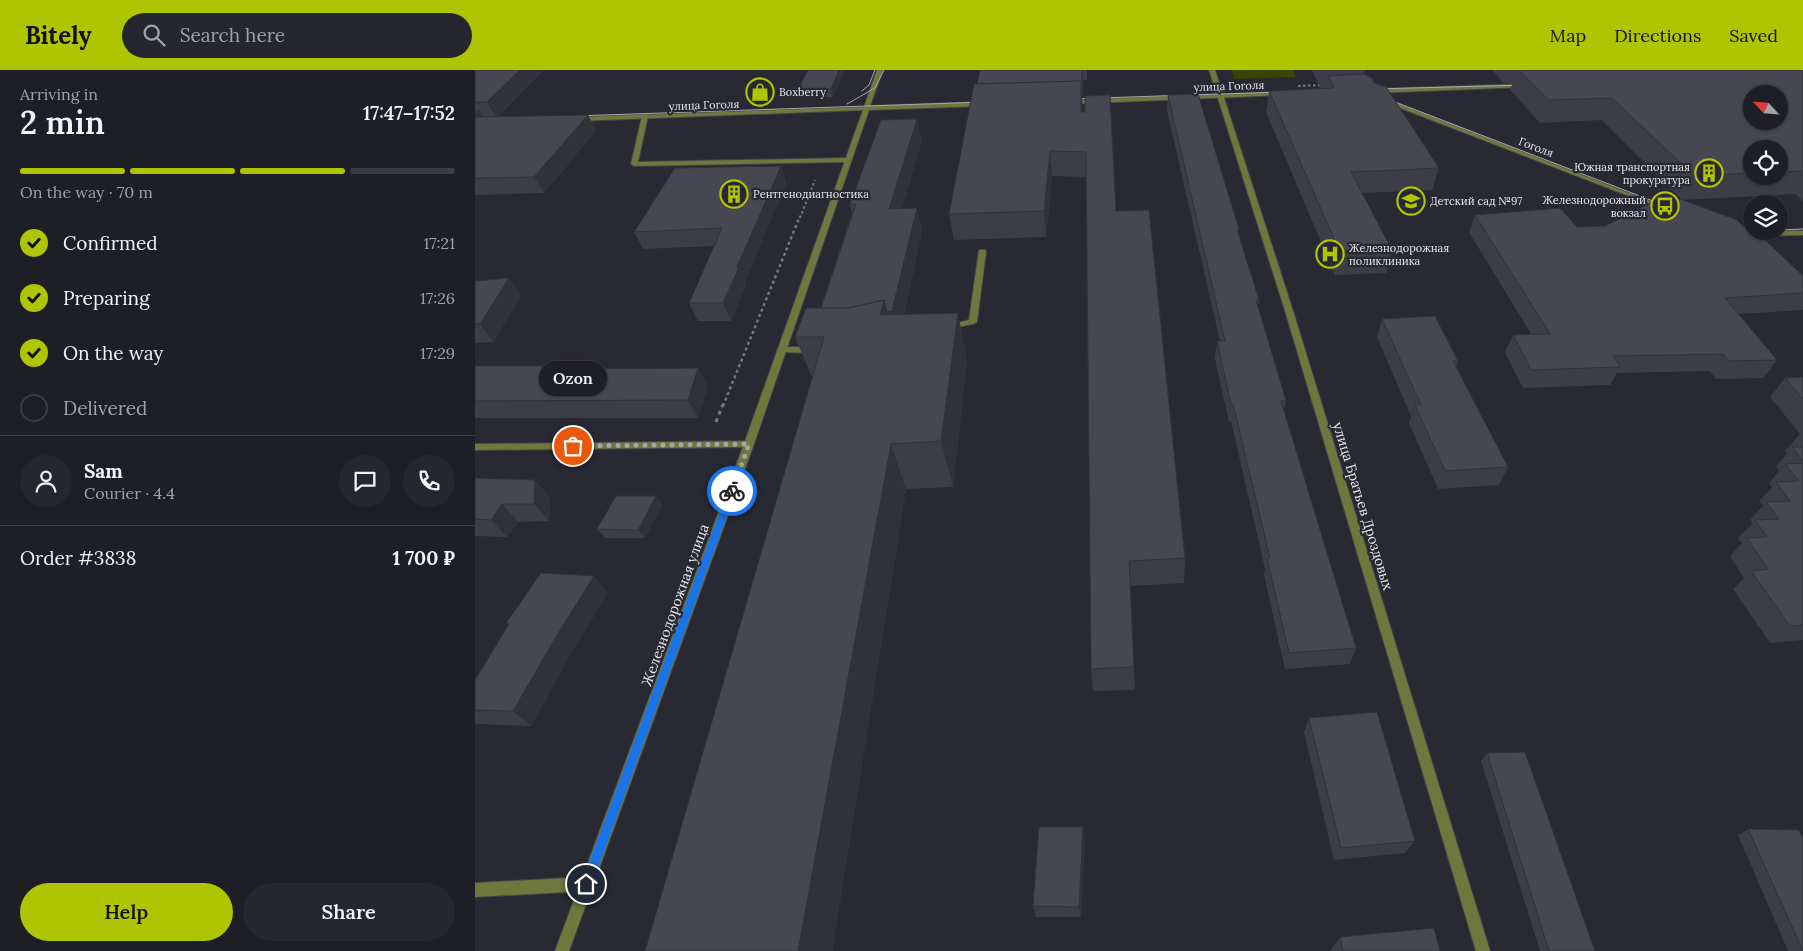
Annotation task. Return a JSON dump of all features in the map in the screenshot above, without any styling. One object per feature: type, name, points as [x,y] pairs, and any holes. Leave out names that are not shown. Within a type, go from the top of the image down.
[{"type":"street","name":"Железнодорожная улица","points":[[562,951],[749,444],[879,70]]},
{"type":"street","name":"улица Братьев Дроздовых","points":[[1212,70],[1290,314],[1483,951]]},
{"type":"street","name":"Гоголя","points":[[1526,86],[1366,93],[1666,208]]},
{"type":"street","name":"улица Гоголя","points":[[1063,102],[1293,94]]},
{"type":"street","name":"улица Гоголя","points":[[570,119],[986,104]]},
{"type":"street","points":[[645,116],[634,164],[847,160]]},
{"type":"street","points":[[1731,230],[1761,234],[1803,233]]},
{"type":"street","points":[[936,331],[973,322],[982,252]]},
{"type":"street","points":[[781,350],[827,349]]},
{"type":"street","points":[[475,447],[749,444]]},
{"type":"street","points":[[475,890],[586,884]]},
{"type":"path","points":[[713,428],[823,161]]},
{"type":"green space","points":[[1232,70],[1293,70],[1296,77],[1234,79]]},
{"type":"building","points":[[475,70],[520,70],[487,102],[475,102]]},
{"type":"building","points":[[808,70],[839,70],[831,89],[798,89]]},
{"type":"building","points":[[980,70],[1082,70],[1082,82],[977,84]]},
{"type":"building","points":[[1519,70],[1803,70],[1803,171],[1788,172],[1788,140],[1743,140],[1743,173],[1694,176],[1612,98],[1549,100]]},
{"type":"building","points":[[1364,74],[1372,78],[1374,83],[1386,87],[1439,168],[1351,172],[1392,250],[1340,252],[1269,91],[1334,88],[1328,76]]},
{"type":"building","points":[[1081,81],[1081,112],[1085,112],[1085,96],[1110,95],[1116,211],[1149,210],[1185,558],[1129,561],[1134,667],[1091,669],[1086,152],[1050,151],[1044,211],[949,214],[974,84]]},
{"type":"building","points":[[1198,94],[1259,300],[1256,300],[1286,400],[1281,401],[1356,648],[1289,653],[1267,558],[1270,558],[1217,341],[1225,341],[1168,95]]},
{"type":"building","points":[[588,115],[534,177],[475,178],[475,117]]},
{"type":"building","points":[[917,119],[889,209],[917,208],[892,311],[887,312],[884,300],[848,308],[821,308],[856,204],[850,204],[881,120]]},
{"type":"building","points":[[781,166],[723,303],[689,303],[722,228],[634,232],[675,168]]},
{"type":"building","points":[[1680,199],[1737,220],[1743,226],[1743,240],[1765,240],[1803,276],[1803,293],[1725,298],[1777,360],[1729,361],[1723,354],[1613,356],[1620,367],[1531,370],[1513,335],[1550,334],[1475,215],[1560,208],[1577,227],[1605,226],[1654,201]]},
{"type":"building","points":[[509,278],[480,324],[475,324],[475,281]]},
{"type":"building","points":[[884,300],[880,315],[958,313],[941,441],[891,444],[798,951],[645,951],[824,337],[795,337],[806,308],[848,308]]},
{"type":"building","points":[[1435,316],[1458,361],[1453,361],[1508,467],[1445,471],[1415,405],[1421,405],[1382,319]]},
{"type":"building","points":[[475,366],[569,366],[567,369],[698,368],[688,400],[475,401]]},
{"type":"building","points":[[1803,377],[1803,399],[1785,378]]},
{"type":"building","points":[[1792,447],[1803,447],[1803,461]]},
{"type":"building","points":[[1803,463],[1803,625],[1790,626],[1751,571],[1768,569],[1747,538],[1767,537],[1755,520],[1779,519],[1766,502],[1790,501],[1776,482],[1799,481],[1785,464]]},
{"type":"building","points":[[475,478],[535,480],[534,504],[502,504],[491,520],[475,519]]},
{"type":"building","points":[[616,496],[656,496],[638,530],[597,529]]},
{"type":"building","points":[[541,573],[594,576],[513,711],[475,710],[475,680],[509,624],[506,623]]},
{"type":"building","points":[[1377,712],[1415,841],[1341,848],[1309,718]]},
{"type":"building","points":[[1525,752],[1595,951],[1549,951],[1487,753]]},
{"type":"building","points":[[1039,827],[1083,827],[1079,907],[1033,906]]},
{"type":"building","points":[[1748,829],[1799,830],[1803,839],[1803,951]]},
{"type":"building","points":[[1434,928],[1440,951],[1343,951],[1340,937]]},
{"type":"tram line","points":[[862,91],[869,85],[875,70]]},
{"type":"tram line","points":[[847,104],[875,88],[884,70]]},
{"type":"tram line","points":[[1374,89],[1526,85]]},
{"type":"tram line","points":[[1069,99],[1282,92]]},
{"type":"tram line","points":[[1382,97],[1666,206]]},
{"type":"tram line","points":[[574,116],[984,102]]},
{"type":"tram line","points":[[1788,230],[1803,229]]},
{"type":"way so far","points":[[573,446],[749,444],[732,491]]},
{"type":"place","name":"Boxberry","points":[[760,92]]},
{"type":"place","name":"Южная транспортная прокуратура","points":[[1709,173]]},
{"type":"place","name":"Рентгенодиагностика","points":[[734,194]]},
{"type":"place","name":"Детский сад №97","points":[[1411,201]]},
{"type":"place","name":"Железнодорожный вокзал","points":[[1665,206]]},
{"type":"place","name":"Железнодорожная поликлиника","points":[[1330,254]]},
{"type":"place","name":"Ozon","points":[[573,446]]},
{"type":"route","points":[[586,884],[732,491]]}]
